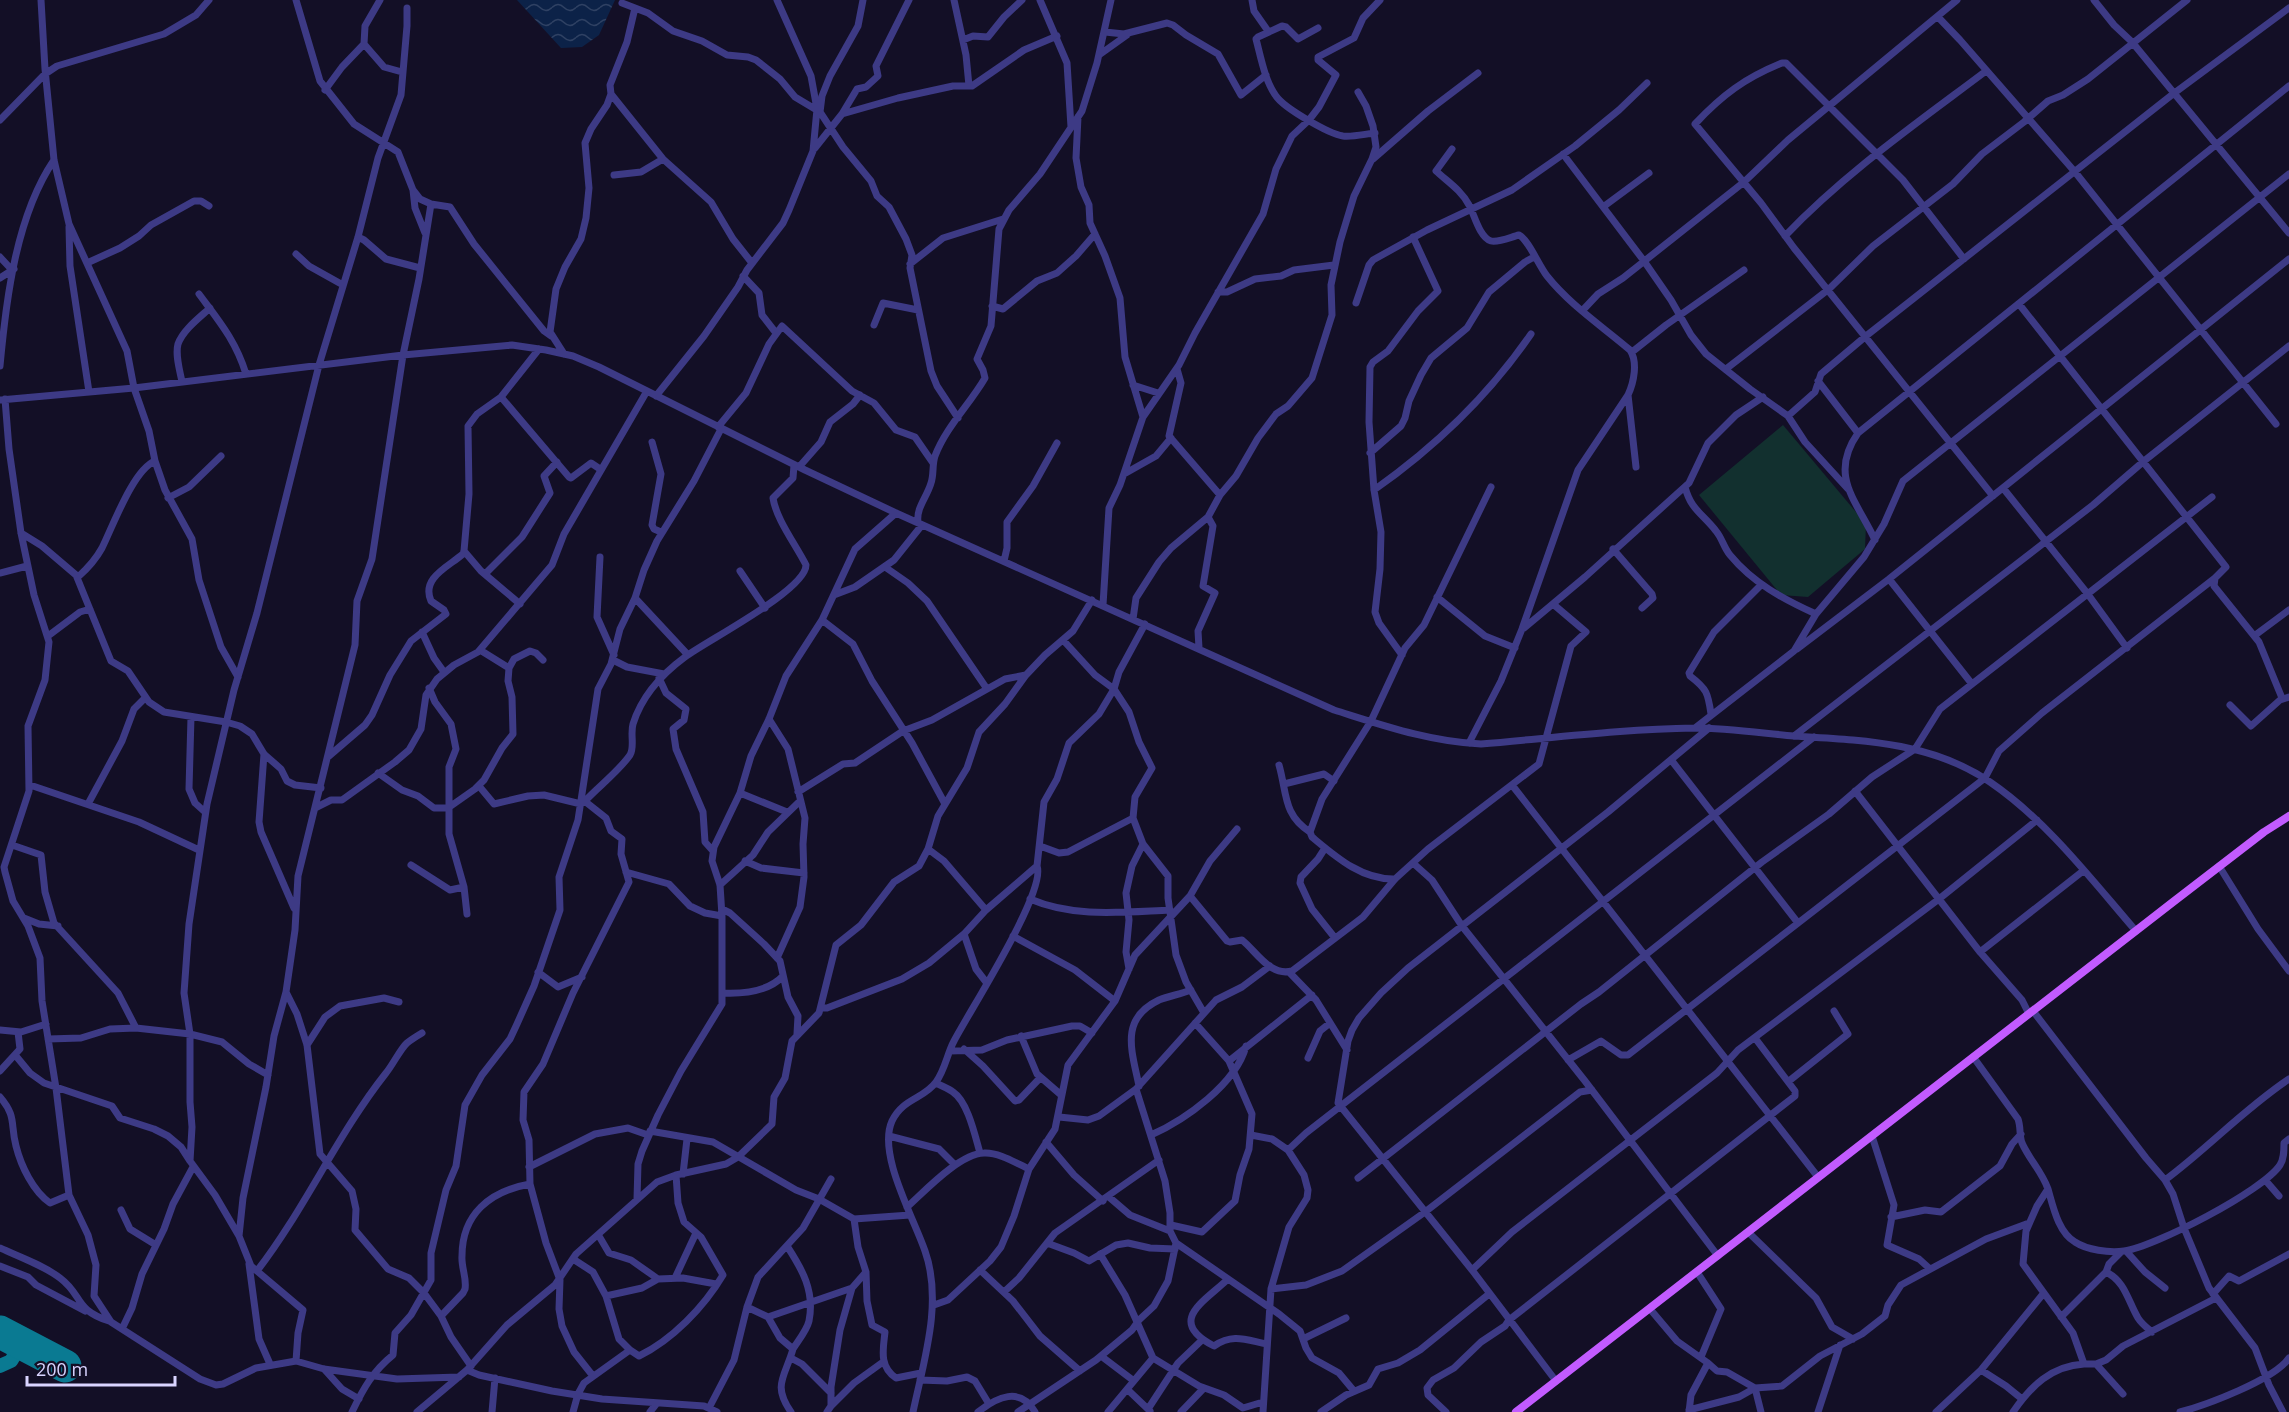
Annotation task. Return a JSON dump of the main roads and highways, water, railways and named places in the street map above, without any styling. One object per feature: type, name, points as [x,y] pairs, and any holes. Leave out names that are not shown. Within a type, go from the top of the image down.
[{"type":"main road","points":[[1517,1412],[2219,866],[2289,816]]},
{"type":"water","points":[[517,0],[615,0],[599,35],[582,47],[561,48]]}]
